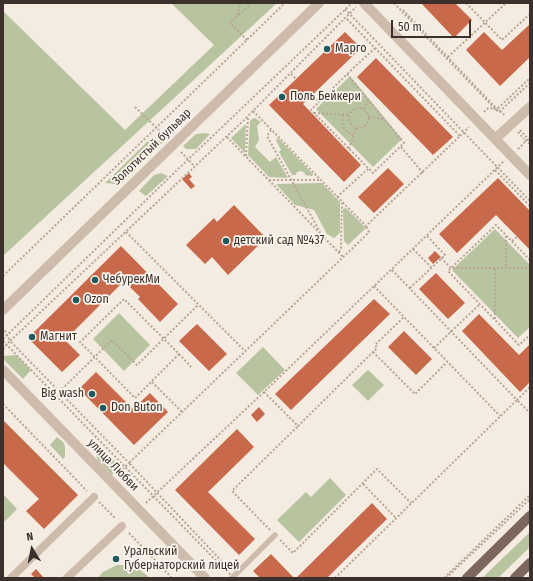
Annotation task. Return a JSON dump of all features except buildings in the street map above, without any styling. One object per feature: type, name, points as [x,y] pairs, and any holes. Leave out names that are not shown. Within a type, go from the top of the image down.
[{"type":"main road","points":[[467,578],[530,516]]},
{"type":"main road","points":[[515,578],[530,563]]},
{"type":"street","name":"Золотистый бульвар","points":[[3,310],[319,3]]},
{"type":"street","points":[[364,3],[530,175]]},
{"type":"street","points":[[495,139],[530,107]]},
{"type":"street","name":"улица Любви","points":[[3,370],[205,578]]},
{"type":"street","points":[[11,578],[94,497]]},
{"type":"street","points":[[68,578],[122,526]]},
{"type":"lane","points":[[232,576],[275,535]]},
{"type":"path","points":[[237,16],[240,3]]},
{"type":"path","points":[[247,40],[230,23],[252,3]]},
{"type":"path","points":[[3,276],[285,3]]},
{"type":"path","points":[[232,576],[3,340],[174,173],[352,3]]},
{"type":"path","points":[[3,349],[227,137],[360,3]]},
{"type":"path","points":[[395,3],[496,109]]},
{"type":"path","points":[[395,3],[496,109]]},
{"type":"path","points":[[466,3],[502,40],[530,14]]},
{"type":"path","points":[[448,57],[506,3]]},
{"type":"path","points":[[346,9],[530,206]]},
{"type":"path","points":[[346,18],[460,136],[366,226]]},
{"type":"path","points":[[347,74],[404,143],[373,174],[311,110],[318,102],[347,74],[375,48]]},
{"type":"path","points":[[291,74],[296,79]]},
{"type":"path","points":[[496,109],[530,78]]},
{"type":"path","points":[[488,108],[496,109],[499,112],[530,83]]},
{"type":"path","points":[[312,96],[318,102]]},
{"type":"path","points":[[364,109],[368,100]]},
{"type":"path","points":[[364,109],[369,117],[368,122],[364,127],[356,128],[350,125],[349,115],[351,110],[364,109]]},
{"type":"path","points":[[232,576],[128,464],[369,232],[366,226],[253,111]]},
{"type":"path","points":[[314,113],[349,115]]},
{"type":"path","points":[[343,115],[342,123],[344,129],[353,136]]},
{"type":"path","points":[[246,156],[248,116]]},
{"type":"path","points":[[369,117],[385,119]]},
{"type":"path","points":[[349,149],[356,128]]},
{"type":"path","points":[[271,130],[267,136],[321,234]]},
{"type":"path","points":[[526,141],[524,139],[530,134]]},
{"type":"path","points":[[227,137],[343,257]]},
{"type":"path","points":[[157,494],[530,137]]},
{"type":"path","points":[[526,141],[530,144]]},
{"type":"path","points":[[401,147],[423,173]]},
{"type":"path","points":[[337,197],[368,168]]},
{"type":"path","points":[[496,169],[530,201]]},
{"type":"path","points":[[269,180],[320,180]]},
{"type":"path","points":[[339,252],[341,249],[342,202]]},
{"type":"path","points":[[530,260],[496,225],[448,271],[519,345],[530,335]]},
{"type":"path","points":[[126,232],[245,351]]},
{"type":"path","points":[[506,235],[506,268]]},
{"type":"path","points":[[410,288],[445,254],[427,236]]},
{"type":"path","points":[[512,241],[517,237]]},
{"type":"path","points":[[413,249],[431,268]]},
{"type":"path","points":[[441,258],[451,268],[530,268]]},
{"type":"path","points":[[495,268],[495,320]]},
{"type":"path","points":[[392,270],[530,413]]},
{"type":"path","points":[[374,286],[500,416]]},
{"type":"path","points":[[179,354],[135,398],[80,342],[124,298],[179,354],[191,367]]},
{"type":"path","points":[[434,348],[480,304]]},
{"type":"path","points":[[3,327],[10,341],[59,392],[112,340],[137,365],[198,305]]},
{"type":"path","points":[[404,316],[375,345],[377,348],[232,491],[293,553],[377,470],[411,503]]},
{"type":"path","points":[[373,352],[415,394],[447,362]]},
{"type":"path","points":[[152,382],[182,412]]},
{"type":"path","points":[[335,578],[530,387]]},
{"type":"path","points":[[264,392],[298,426]]},
{"type":"path","points":[[363,484],[396,518]]},
{"type":"path","points":[[445,578],[530,495]]},
{"type":"path","points":[[94,497],[172,578]]},
{"type":"path","points":[[445,578],[530,499]]},
{"type":"green space","points":[[171,3],[277,3],[3,256],[3,11],[125,130],[214,45]]},
{"type":"green space","points":[[350,76],[402,139],[373,167],[316,109]]},
{"type":"green space","points":[[255,118],[261,122],[257,126],[259,140],[255,147],[270,162],[276,157],[288,178],[269,177],[248,155],[250,121]]},
{"type":"green space","points":[[246,124],[245,153],[231,138]]},
{"type":"green space","points":[[196,134],[210,134],[196,149],[186,149],[183,146]]},
{"type":"green space","points":[[278,138],[313,174],[312,176],[305,175],[305,173],[301,171],[297,172],[296,175],[292,175],[279,152],[281,150],[276,140]]},
{"type":"green space","points":[[149,140],[164,141],[122,183],[105,183]]},
{"type":"green space","points":[[161,173],[168,176],[146,196],[139,191],[154,175]]},
{"type":"green space","points":[[322,183],[340,202],[340,233],[334,238],[327,234],[314,210],[295,205],[276,184]]},
{"type":"green space","points":[[346,208],[366,228],[348,245],[344,241],[343,209]]},
{"type":"green space","points":[[495,229],[530,265],[530,327],[518,338],[452,270]]},
{"type":"green space","points":[[119,313],[150,345],[124,371],[93,339]]},
{"type":"green space","points":[[263,347],[285,370],[258,395],[236,373]]},
{"type":"green space","points":[[16,355],[31,370],[23,379],[3,359],[3,356]]},
{"type":"green space","points":[[368,370],[384,385],[368,401],[352,385]]},
{"type":"green space","points":[[57,437],[65,446],[65,457],[63,459],[50,445]]},
{"type":"green space","points":[[100,445],[114,460],[116,466],[112,475],[97,459],[96,448]]},
{"type":"green space","points":[[330,478],[346,495],[299,542],[277,520],[306,492],[311,497]]},
{"type":"green space","points":[[3,494],[17,509],[3,523]]},
{"type":"green space","points":[[530,532],[530,547],[498,578],[482,578]]},
{"type":"green space","points":[[117,565],[133,565],[150,578],[98,578],[103,572]]},
{"type":"place","name":"Марго","points":[[327,49]]},
{"type":"place","name":"Поль Бейкери","points":[[282,97]]},
{"type":"place","name":"детский сад №437","points":[[226,241]]},
{"type":"place","name":"ЧебурекМи","points":[[95,280]]},
{"type":"place","name":"Ozon","points":[[76,300]]},
{"type":"place","name":"Магнит","points":[[32,337]]},
{"type":"place","name":"Big wash","points":[[92,394]]},
{"type":"place","name":"Don Buton","points":[[103,408]]},
{"type":"place","name":"Уральский Губернаторский лицей","points":[[116,559]]}]
